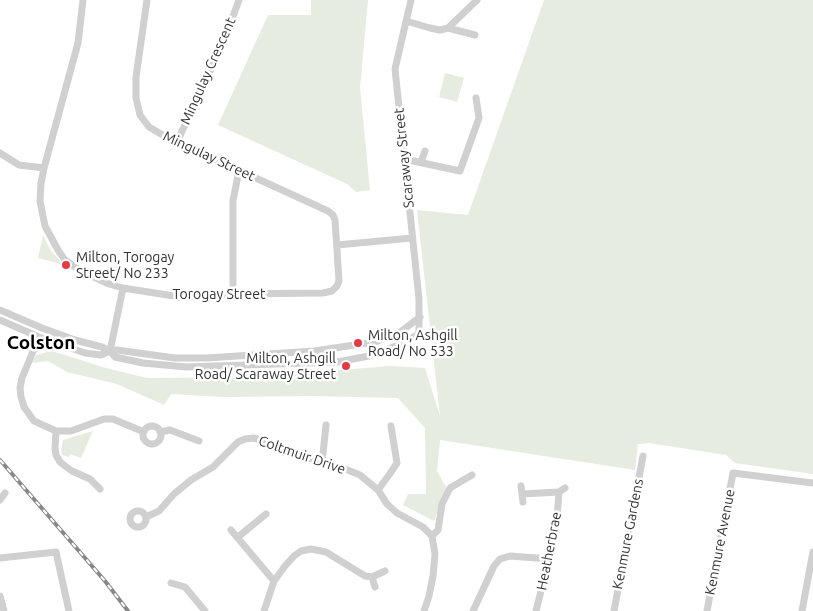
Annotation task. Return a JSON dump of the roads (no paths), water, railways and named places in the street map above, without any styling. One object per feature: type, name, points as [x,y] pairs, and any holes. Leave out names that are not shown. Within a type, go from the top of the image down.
[{"type":"street","name":"Torogay Street","points":[[83,0],[78,43],[41,183],[40,201],[45,226],[65,260],[80,271],[109,284],[180,297],[233,294],[323,293],[332,291],[339,281],[337,245]]},
{"type":"street","name":"Mingulay Street","points":[[147,0],[136,77],[136,98],[140,116],[149,127],[177,142],[328,211],[335,220],[337,245]]},
{"type":"street","name":"Mingulay Crescent","points":[[177,142],[224,41],[239,0]]},
{"type":"street","name":"Scaraway Street","points":[[412,0],[395,69],[420,317]]},
{"type":"street","points":[[448,28],[477,0]]},
{"type":"street","points":[[406,21],[430,28],[440,30],[448,28],[475,35]]},
{"type":"street","points":[[404,159],[460,171],[479,118],[476,98]]},
{"type":"street","points":[[420,162],[425,151]]},
{"type":"street","points":[[0,153],[19,165],[44,168]]},
{"type":"street","points":[[233,294],[232,200],[238,171]]},
{"type":"street","points":[[337,245],[412,238]]},
{"type":"street","points":[[110,351],[123,288]]},
{"type":"street","points":[[0,310],[75,340],[102,347],[110,351],[115,357],[151,364],[186,367],[337,362],[369,356],[396,346],[420,334],[420,317]]},
{"type":"street","points":[[0,320],[39,337],[85,353],[101,355],[117,350],[175,358],[199,358],[314,351],[375,342],[399,333],[420,317]]},
{"type":"street","points":[[39,337],[22,378],[20,388],[24,407],[34,421],[56,431],[71,431],[104,420],[113,419],[144,432]]},
{"type":"street","points":[[322,463],[326,425]]},
{"type":"street","points":[[152,426],[157,428],[161,435],[154,443],[150,443],[145,440],[144,432],[147,427],[152,426]]},
{"type":"street","points":[[378,490],[397,463],[391,426]]},
{"type":"street","points":[[160,432],[170,430],[199,441]]},
{"type":"street","points":[[56,431],[55,448],[60,462],[72,471],[90,479],[100,489]]},
{"type":"street","name":"Coltmuir Drive","points":[[146,516],[159,511],[174,494],[191,480],[213,467],[238,442],[253,438],[297,455],[340,467],[360,475],[378,490],[387,504],[397,513],[423,527],[432,536]]},
{"type":"street","name":"Kenmure Gardens","points":[[614,611],[643,456]]},
{"type":"street","name":"Kenmure Avenue","points":[[707,611],[733,473],[813,483]]},
{"type":"street","points":[[424,611],[433,576],[435,554],[432,536],[438,530],[442,504],[450,488],[472,475]]},
{"type":"street","name":"Heatherbrae","points":[[522,494],[562,490],[549,559],[536,611]]},
{"type":"street","points":[[238,537],[266,514]]},
{"type":"street","points":[[231,530],[274,581]]},
{"type":"street","points":[[264,611],[274,581],[285,566],[301,551],[311,549],[326,552],[362,574],[372,577],[385,570]]},
{"type":"street","points":[[0,558],[56,552],[69,611]]},
{"type":"street","points":[[802,611],[813,552]]},
{"type":"street","points":[[475,610],[494,566],[500,559],[510,556],[549,559]]},
{"type":"street","points":[[185,587],[187,577]]},
{"type":"street","points":[[372,577],[375,587]]},
{"type":"street","points":[[171,583],[185,587],[205,611]]},
{"type":"street","points":[[0,596],[4,611]]},
{"type":"railway","points":[[0,460],[105,581],[128,611]]},
{"type":"place","name":"Milton, Torogay Street/ No 233","points":[[66,265]]},
{"type":"place","name":"Milton, Ashgill Road/ No 533","points":[[358,343]]},
{"type":"place","name":"Milton, Ashgill Road/ Scaraway Street","points":[[346,366]]},
{"type":"district","name":"Colston","points":[[41,343]]}]
